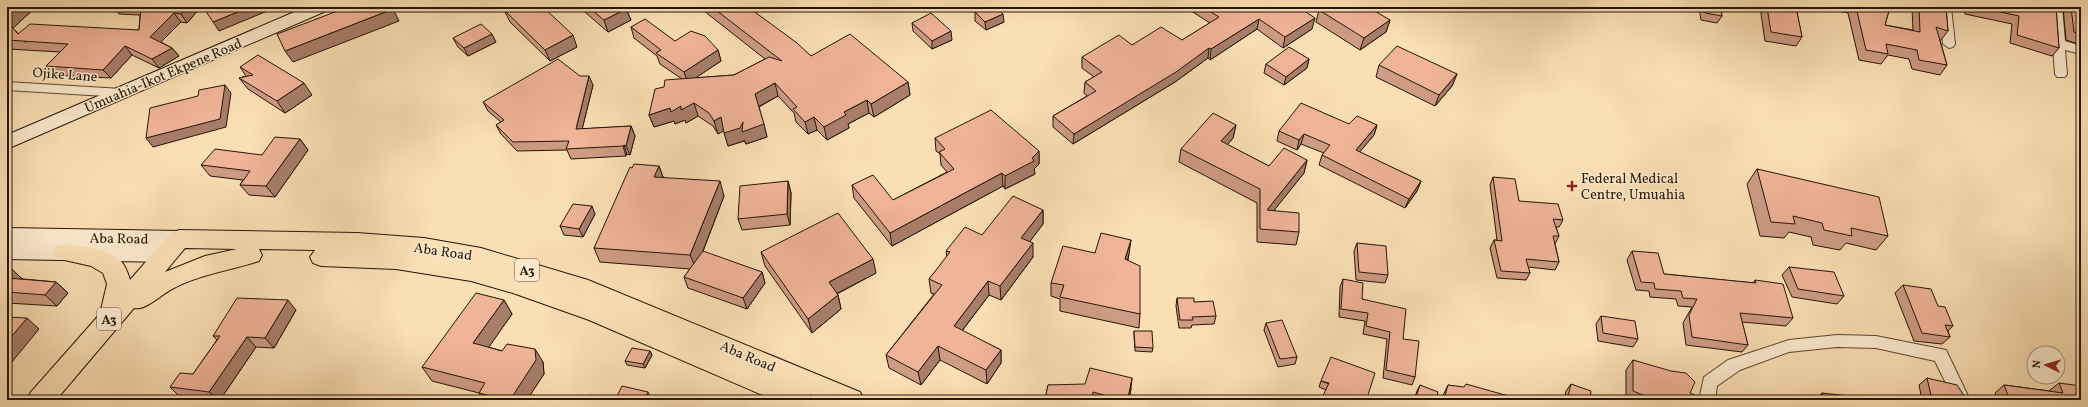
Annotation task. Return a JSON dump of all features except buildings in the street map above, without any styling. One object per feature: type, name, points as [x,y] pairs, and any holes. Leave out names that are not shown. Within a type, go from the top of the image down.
[{"type":"main road","name":"Umuahia-Ikot Ekpene Road","points":[[7,142],[320,7]]},
{"type":"main road","name":"Aba Road","points":[[7,236],[173,246],[251,255],[355,258],[414,262],[470,272],[567,302],[760,372],[851,400]]},
{"type":"main road","name":"Aba Road","points":[[7,251],[64,252],[173,246],[357,242],[424,247],[481,257],[580,287],[760,372],[800,400]]},
{"type":"main road","name":"A3","points":[[40,400],[173,246]]},
{"type":"main road","points":[[64,252],[100,261],[117,272],[120,279],[119,289],[106,322]]},
{"type":"main road","points":[[106,322],[146,293],[178,274],[214,262],[251,255]]},
{"type":"street","points":[[1945,7],[1949,44]]},
{"type":"street","points":[[2056,7],[2061,74]]},
{"type":"street","points":[[2059,44],[2081,50]]},
{"type":"street","name":"Ojike Lane","points":[[7,86],[122,93]]},
{"type":"street","points":[[1707,400],[1710,382],[1734,365],[1789,346],[1837,341],[1876,342],[1940,356],[1962,400]]},
{"type":"place","name":"Federal Medical Centre, Umuahia","points":[[1572,186]]}]
